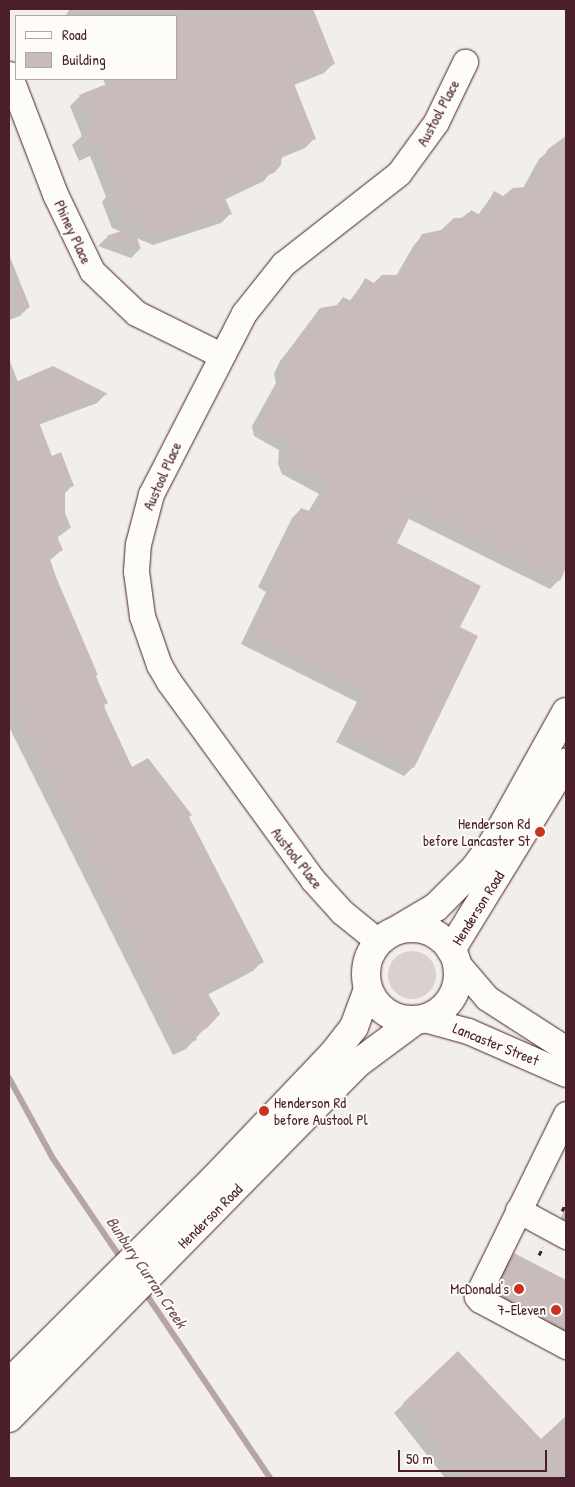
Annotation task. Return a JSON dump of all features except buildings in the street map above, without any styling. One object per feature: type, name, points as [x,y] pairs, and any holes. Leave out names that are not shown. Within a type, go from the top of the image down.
[{"type":"main road","name":"Henderson Road","points":[[386,937],[436,907],[475,868],[493,843],[566,712]]},
{"type":"main road","name":"Henderson Road","points":[[454,957],[566,762]]},
{"type":"main road","points":[[413,928],[426,930],[443,940],[454,957],[458,978],[451,998],[436,1013],[420,1020],[403,1020],[384,1011],[368,989],[367,964],[386,937],[413,928]]},
{"type":"main road","name":"Henderson Road","points":[[219,1190],[343,1042],[354,1027],[368,989]]},
{"type":"main road","name":"Henderson Road","points":[[9,1418],[39,1371],[219,1190],[358,1063],[420,1020]]},
{"type":"main road","name":"Henderson Road","points":[[9,1383],[39,1371]]},
{"type":"street","name":"Austool Place","points":[[386,937],[342,912],[284,843],[169,682],[152,649],[142,616],[136,571],[138,544],[146,510],[164,464],[244,313],[283,264],[399,173],[417,151],[436,122],[465,62]]},
{"type":"street","name":"Phiney Place","points":[[9,74],[55,194],[92,271],[136,312],[221,355]]},
{"type":"street","name":"Lancaster Street","points":[[454,957],[487,998],[566,1048]]},
{"type":"street","name":"Lancaster Street","points":[[420,1020],[468,1031],[566,1074]]},
{"type":"street","points":[[566,1114],[477,1296],[480,1300],[566,1346]]},
{"type":"street","points":[[518,1210],[566,1236]]},
{"type":"shaded area","points":[[412,951],[421,953],[429,958],[434,966],[436,975],[434,984],[429,992],[421,997],[412,999],[403,997],[395,992],[390,984],[388,975],[390,966],[395,958],[403,953]]},
{"type":"waterway","name":"Bunbury Curran Creek","points":[[9,1078],[52,1157],[122,1260]]},
{"type":"waterway","name":"Bunbury Curran Creek","points":[[144,1291],[270,1478]]},
{"type":"place","name":"Henderson Rd before Lancaster St","points":[[540,832]]},
{"type":"place","name":"Henderson Rd before Austool Pl","points":[[264,1111]]},
{"type":"place","name":"McDonald's","points":[[519,1289]]},
{"type":"place","name":"7-Eleven","points":[[556,1310]]}]
